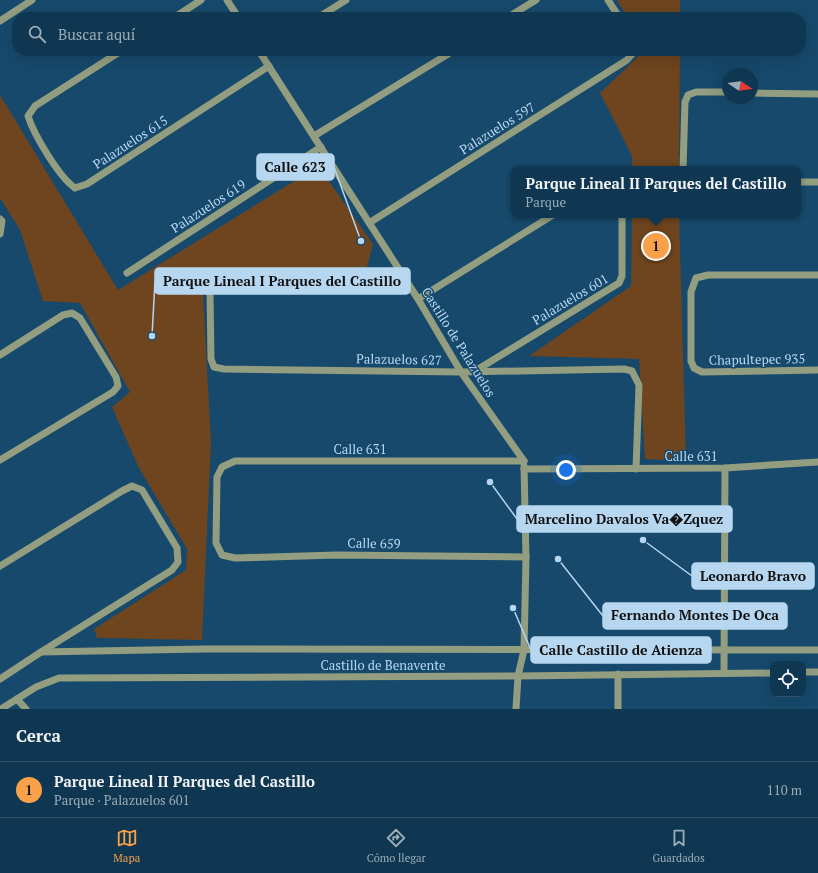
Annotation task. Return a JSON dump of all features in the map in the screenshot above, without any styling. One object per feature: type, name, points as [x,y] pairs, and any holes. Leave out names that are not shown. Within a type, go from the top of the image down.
[{"type":"street","points":[[14,12],[32,0]]},
{"type":"street","points":[[182,12],[201,0]]},
{"type":"street","points":[[227,0],[235,12]]},
{"type":"street","points":[[327,12],[346,0]]},
{"type":"street","points":[[516,12],[536,0]]},
{"type":"street","points":[[608,0],[616,12]]},
{"type":"street","points":[[0,21],[12,13]]},
{"type":"street","name":"Palazuelos 615","points":[[113,56],[35,106],[28,116],[32,128],[66,182],[75,188],[86,184],[269,66]]},
{"type":"street","name":"Castillo de Palazuelos","points":[[264,56],[406,279],[461,372],[524,461]]},
{"type":"street","points":[[314,136],[445,56]]},
{"type":"street","name":"Palazuelos 597","points":[[370,223],[628,60],[631,56]]},
{"type":"street","points":[[684,166],[685,102],[688,95],[696,92],[722,92]]},
{"type":"street","points":[[758,93],[818,94]]},
{"type":"street","name":"Palazuelos 619","points":[[127,272],[321,147]]},
{"type":"street","points":[[801,182],[818,182]]},
{"type":"street","points":[[418,299],[548,218]]},
{"type":"street","name":"Palazuelos 601","points":[[475,371],[620,283],[622,276],[622,218]]},
{"type":"street","points":[[0,219],[2,221],[0,234]]},
{"type":"street","name":"Chapultepec 935","points":[[818,275],[708,275],[696,278],[692,292],[691,330],[691,361],[694,368],[702,372],[818,370]]},
{"type":"street","name":"Palazuelos 627","points":[[406,279],[219,279],[212,282],[210,291],[211,359],[214,367],[224,369],[461,372],[624,369],[632,372],[639,385],[636,468]]},
{"type":"street","points":[[0,355],[63,316],[72,313],[80,318],[116,377],[118,386],[113,392],[0,460]]},
{"type":"street","name":"Calle 631","points":[[222,555],[216,543],[217,477],[222,467],[235,461],[524,461]]},
{"type":"street","points":[[516,709],[518,676],[524,650],[526,557],[524,461]]},
{"type":"street","points":[[725,468],[818,462]]},
{"type":"street","name":"Calle 631","points":[[524,469],[725,468],[724,673]]},
{"type":"street","points":[[0,566],[122,490],[132,486],[142,490],[177,548],[178,562],[172,570],[0,679]]},
{"type":"street","name":"Calle 659","points":[[222,555],[235,558],[336,555],[526,557]]},
{"type":"street","name":"Castillo de Benavente","points":[[41,652],[197,649],[818,650]]},
{"type":"street","points":[[806,672],[818,672]]},
{"type":"street","name":"Castillo de Benavente","points":[[1,709],[36,687],[59,678],[518,676],[770,673]]},
{"type":"street","points":[[618,674],[618,709]]},
{"type":"street","points":[[18,699],[26,709]]},
{"type":"shaded area","points":[[617,0],[680,0],[680,12],[624,12]]},
{"type":"shaded area","points":[[639,56],[680,56],[679,166],[632,166],[632,156],[600,93]]},
{"type":"shaded area","points":[[0,95],[118,290],[319,167],[373,244],[367,267],[202,275],[211,443],[202,640],[97,638],[94,629],[186,570],[187,549],[139,468],[112,407],[130,392],[80,303],[43,301],[20,230],[0,198]]},
{"type":"shaded area","points":[[632,218],[679,218],[686,461],[645,459],[639,359],[529,356],[631,286]]},
{"type":"place","name":"Calle 623","points":[[361,241]]},
{"type":"place","name":"Parque Lineal II Parques del Castillo","points":[[656,246]]},
{"type":"place","name":"Parque Lineal I Parques del Castillo","points":[[152,336]]},
{"type":"place","name":"Marcelino Davalos Va�Zquez","points":[[490,482]]},
{"type":"place","name":"Leonardo Bravo","points":[[643,540]]},
{"type":"place","name":"Fernando Montes De Oca","points":[[558,559]]},
{"type":"place","name":"Calle Castillo de Atienza","points":[[513,608]]}]
